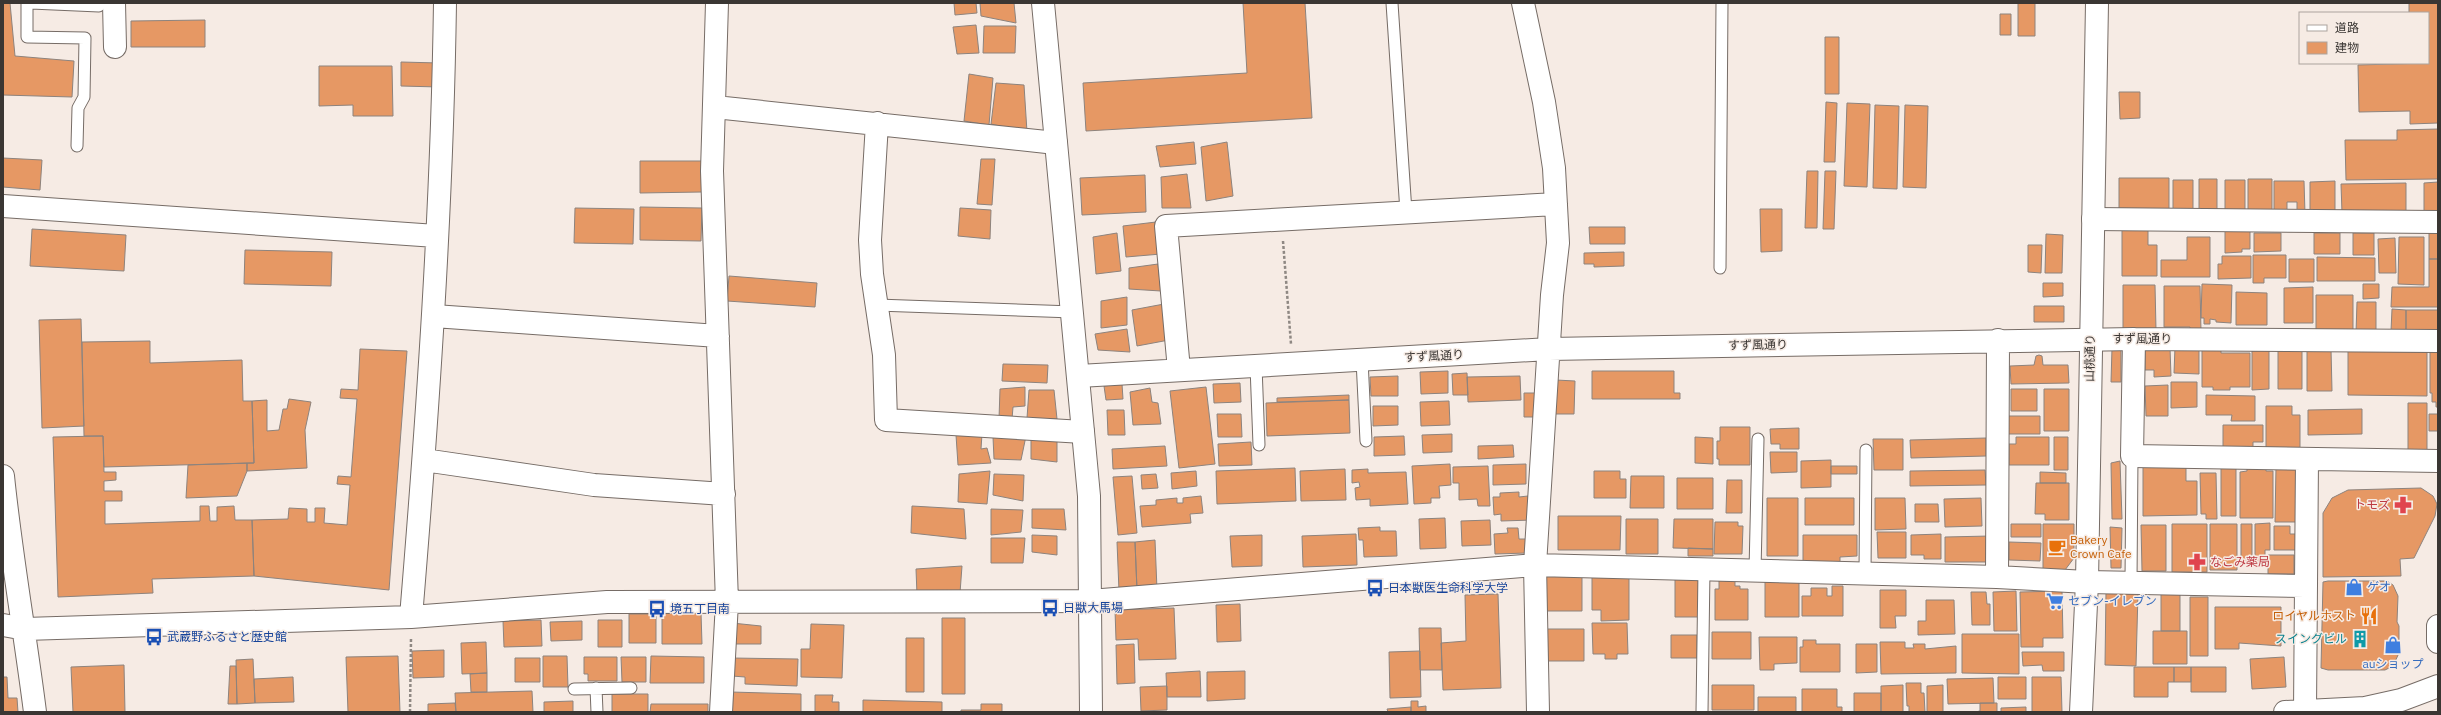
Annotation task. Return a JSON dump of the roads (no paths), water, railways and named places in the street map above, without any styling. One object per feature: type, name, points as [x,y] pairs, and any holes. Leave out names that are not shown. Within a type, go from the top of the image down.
[{"type":"street","points":[[411,617],[434,316],[436,236],[443,132],[445,3]]},
{"type":"street","points":[[717,3],[712,170],[727,602],[721,712]]},
{"type":"street","points":[[1043,3],[1089,496],[1091,712]]},
{"type":"street","points":[[1523,3],[1544,102],[1554,168],[1558,243],[1549,350],[1535,565],[1538,712]]},
{"type":"street","name":"山桃通り","points":[[2081,712],[2087,582],[2097,3]]},
{"type":"street","points":[[107,4],[115,47]]},
{"type":"street","points":[[715,107],[878,123],[1056,143]]},
{"type":"street","points":[[878,123],[870,240],[872,274],[878,305],[884,355],[886,420],[1083,432]]},
{"type":"street","points":[[1179,370],[1166,226],[1556,204]]},
{"type":"street","points":[[3,206],[436,236]]},
{"type":"street","points":[[2093,219],[2438,222]]},
{"type":"street","points":[[434,316],[718,336]]},
{"type":"street","points":[[2134,338],[2132,456],[2438,462]]},
{"type":"street","name":"すず風通り","points":[[1079,376],[1549,350],[2134,338],[2438,341]]},
{"type":"street","points":[[1997,577],[1998,340]]},
{"type":"street","points":[[2307,459],[2305,586],[2295,712],[2365,708],[2401,700],[2438,686]]},
{"type":"street","points":[[424,460],[594,485],[724,494]]},
{"type":"street","points":[[3,476],[5,518],[25,629],[34,712]]},
{"type":"street","points":[[3,625],[25,629],[411,617],[607,602],[1090,601],[1535,565],[1997,577],[2087,582],[2305,586]]},
{"type":"street","points":[[2438,626],[2438,642]]},
{"type":"lane","points":[[27,3],[27,37],[85,38],[84,97],[78,108],[77,146]]},
{"type":"lane","points":[[31,3],[107,4]]},
{"type":"lane","points":[[1392,3],[1406,212]]},
{"type":"lane","points":[[1720,268],[1722,3]]},
{"type":"lane","points":[[878,305],[1073,312]]},
{"type":"lane","points":[[1362,360],[1366,441]]},
{"type":"lane","points":[[1256,366],[1259,445]]},
{"type":"lane","points":[[1755,571],[1758,439]]},
{"type":"lane","points":[[1865,573],[1866,450]]},
{"type":"lane","points":[[2131,582],[2132,456]]},
{"type":"lane","points":[[1702,712],[1704,570]]},
{"type":"lane","points":[[596,688],[597,712]]},
{"type":"lane","points":[[574,689],[631,688]]},
{"type":"place","name":"トモズ","points":[[2403,505]]},
{"type":"place","name":"Bakery Crown Cafe","points":[[2057,547]]},
{"type":"place","name":"なごみ薬局","points":[[2197,562]]},
{"type":"place","name":"ゲオ","points":[[2354,587]]},
{"type":"place","name":"日本獣医生命科学大学","points":[[1375,588]]},
{"type":"place","name":"セブン-イレブン","points":[[2055,601]]},
{"type":"place","name":"日獣大馬場","points":[[1050,608]]},
{"type":"place","name":"境五丁目南","points":[[657,609]]},
{"type":"place","name":"ロイヤルホスト","points":[[2369,616]]},
{"type":"place","name":"武蔵野ふるさと歴史館","points":[[154,637]]},
{"type":"place","name":"スイングビル","points":[[2360,639]]},
{"type":"place","name":"auショップ","points":[[2393,645]]}]
